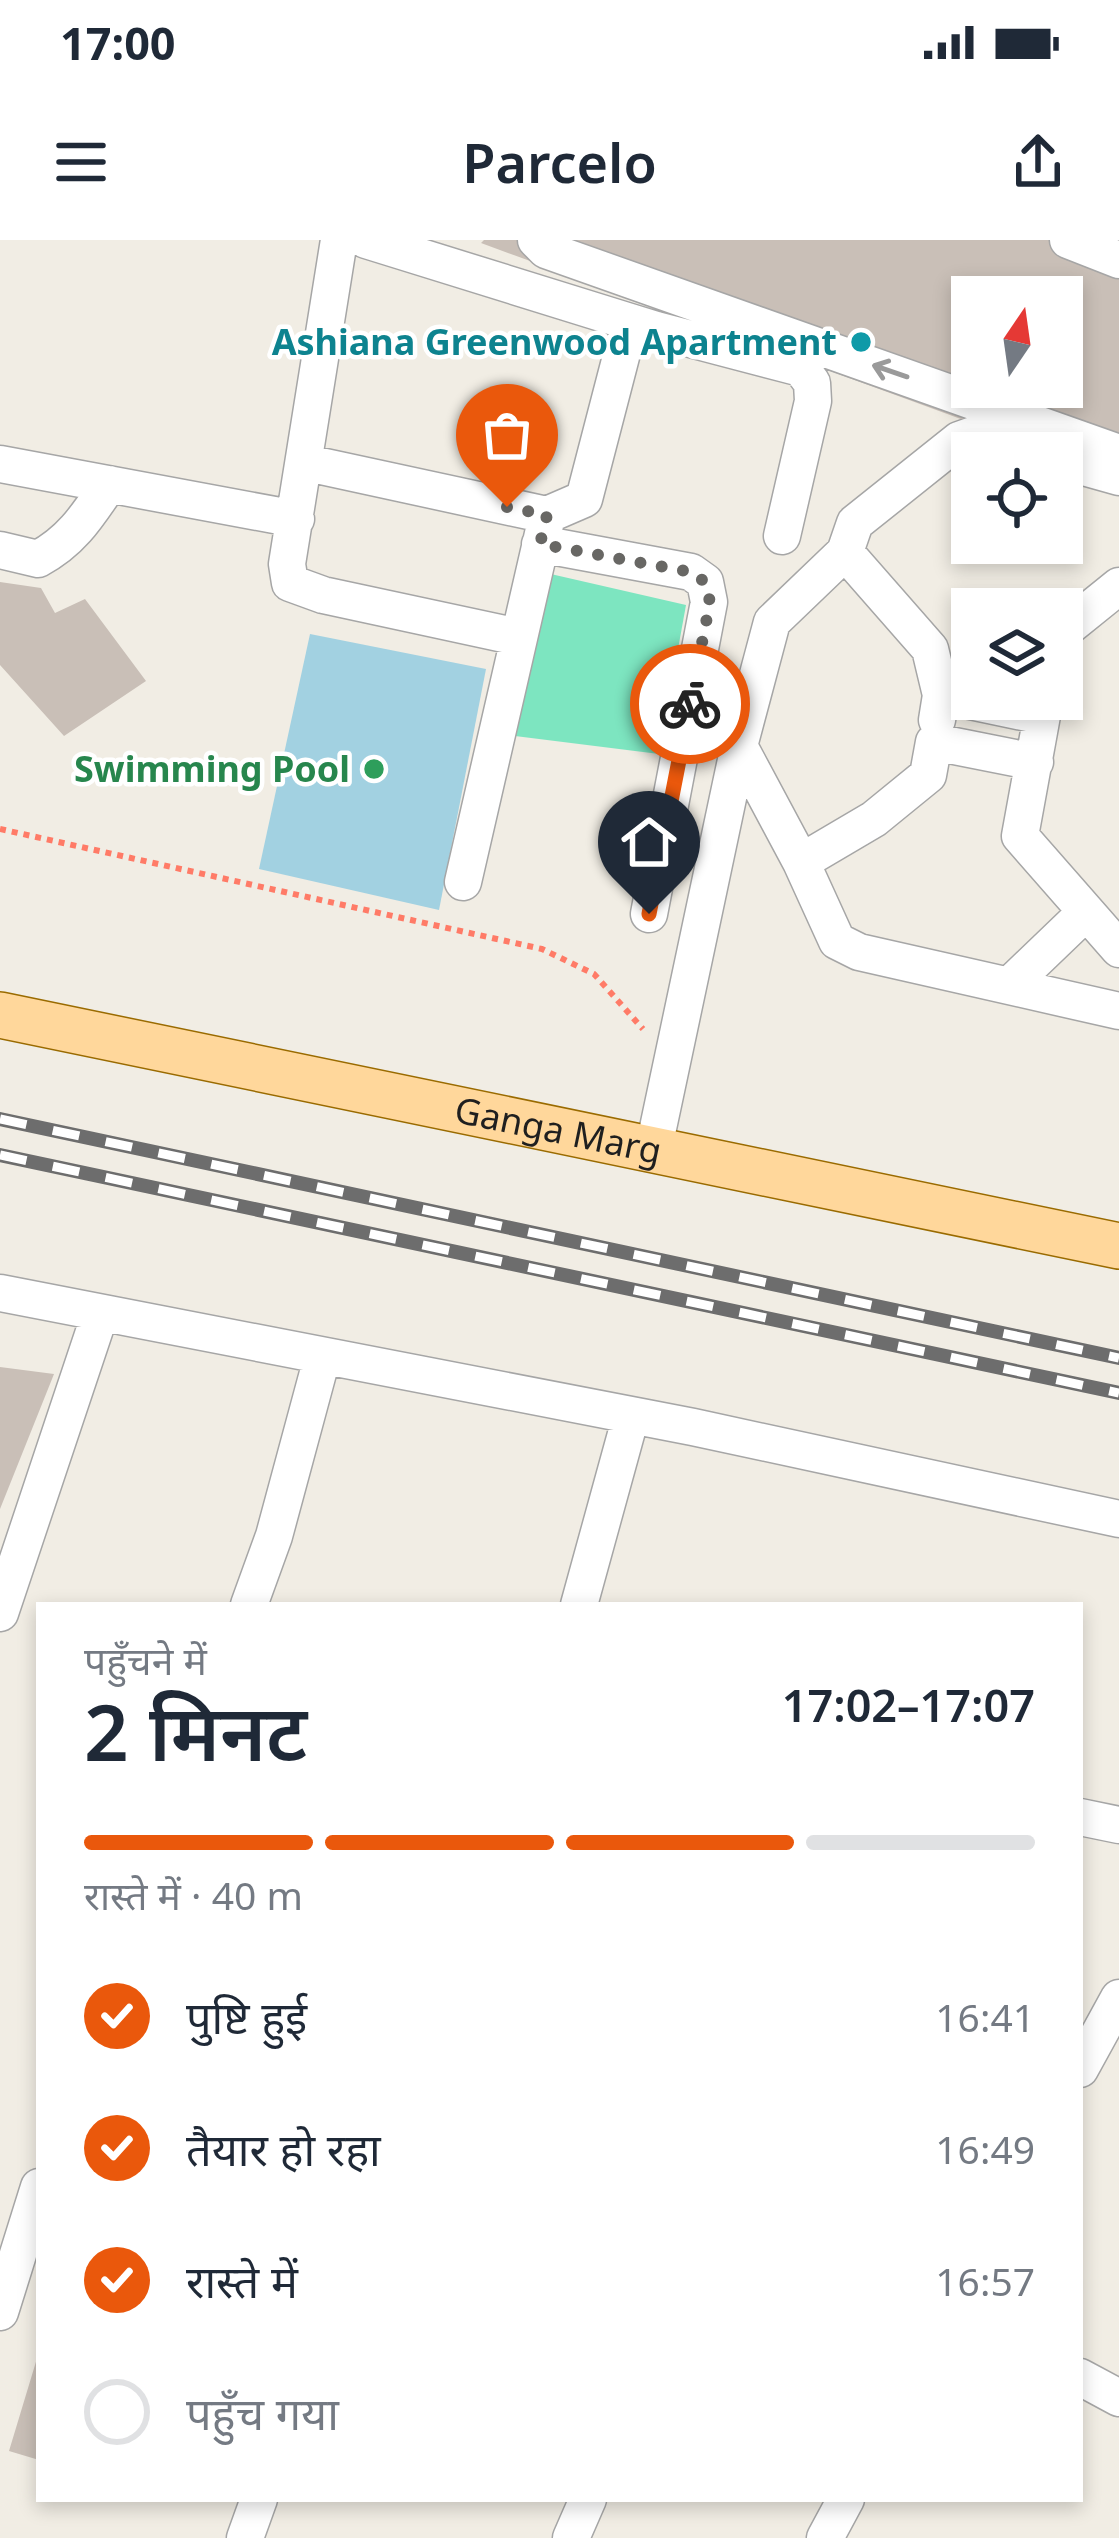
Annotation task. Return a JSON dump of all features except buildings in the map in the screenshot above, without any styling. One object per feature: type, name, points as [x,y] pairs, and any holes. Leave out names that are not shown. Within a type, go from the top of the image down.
[{"type":"main road","name":"Ganga Marg","points":[[0,1015],[1119,1246]]},
{"type":"street","points":[[340,240],[308,463],[287,564],[290,583],[323,595],[518,637]]},
{"type":"street","points":[[366,240],[630,322],[801,368],[812,383],[813,400],[782,536]]},
{"type":"street","points":[[536,240],[546,250],[1119,452]]},
{"type":"street","points":[[1068,240],[1119,260]]},
{"type":"street","points":[[463,882],[544,530],[584,499],[630,322]]},
{"type":"street","points":[[654,1147],[739,746],[772,622],[845,552],[855,523],[951,446]]},
{"type":"street","points":[[308,463],[691,572],[705,582],[710,602],[649,914]]},
{"type":"street","points":[[0,464],[296,519]]},
{"type":"street","points":[[1083,467],[1119,477]]},
{"type":"street","points":[[0,550],[38,559],[55,550],[74,535],[109,484]]},
{"type":"street","points":[[801,862],[874,819],[928,775],[941,695],[930,649],[845,552]]},
{"type":"street","points":[[1083,615],[1119,586]]},
{"type":"street","points":[[941,695],[951,696]]},
{"type":"street","points":[[1041,720],[1020,836],[1119,949]]},
{"type":"street","points":[[934,742],[1035,762]]},
{"type":"street","points":[[739,746],[837,941],[859,952],[1110,998]]},
{"type":"street","points":[[1012,983],[1086,912]]},
{"type":"street","points":[[0,1294],[631,1416],[1119,1519]]},
{"type":"street","points":[[0,1613],[100,1314]]},
{"type":"street","points":[[250,1602],[274,1536],[322,1358]]},
{"type":"street","points":[[580,1602],[631,1416]]},
{"type":"street","points":[[1083,1818],[1119,1825]]},
{"type":"street","points":[[1083,2064],[1119,1998]]},
{"type":"street","points":[[0,2312],[36,2198]]},
{"type":"street","points":[[1083,2379],[1119,2398]]},
{"type":"street","points":[[245,2538],[259,2502]]},
{"type":"street","points":[[571,2538],[587,2502]]},
{"type":"street","points":[[825,2538],[844,2502]]},
{"type":"path","points":[[0,829],[542,949],[594,974],[675,1064]]},
{"type":"green space","points":[[542,572],[686,605],[659,754],[515,736]]},
{"type":"water","name":"Swimming Pool","points":[[310,634],[486,669],[439,910],[259,869]]},
{"type":"railway","points":[[0,1119],[1119,1358]]},
{"type":"railway","points":[[0,1155],[1119,1393]]},
{"type":"way so far","points":[[507,507],[547,515],[540,544],[691,572],[705,582],[710,602],[690,704]]},
{"type":"place","name":"Ashiana Greenwood Apartment","points":[[861,342]]},
{"type":"place","name":"Swimming Pool","points":[[374,769]]},
{"type":"route","points":[[649,914],[690,704]]}]
